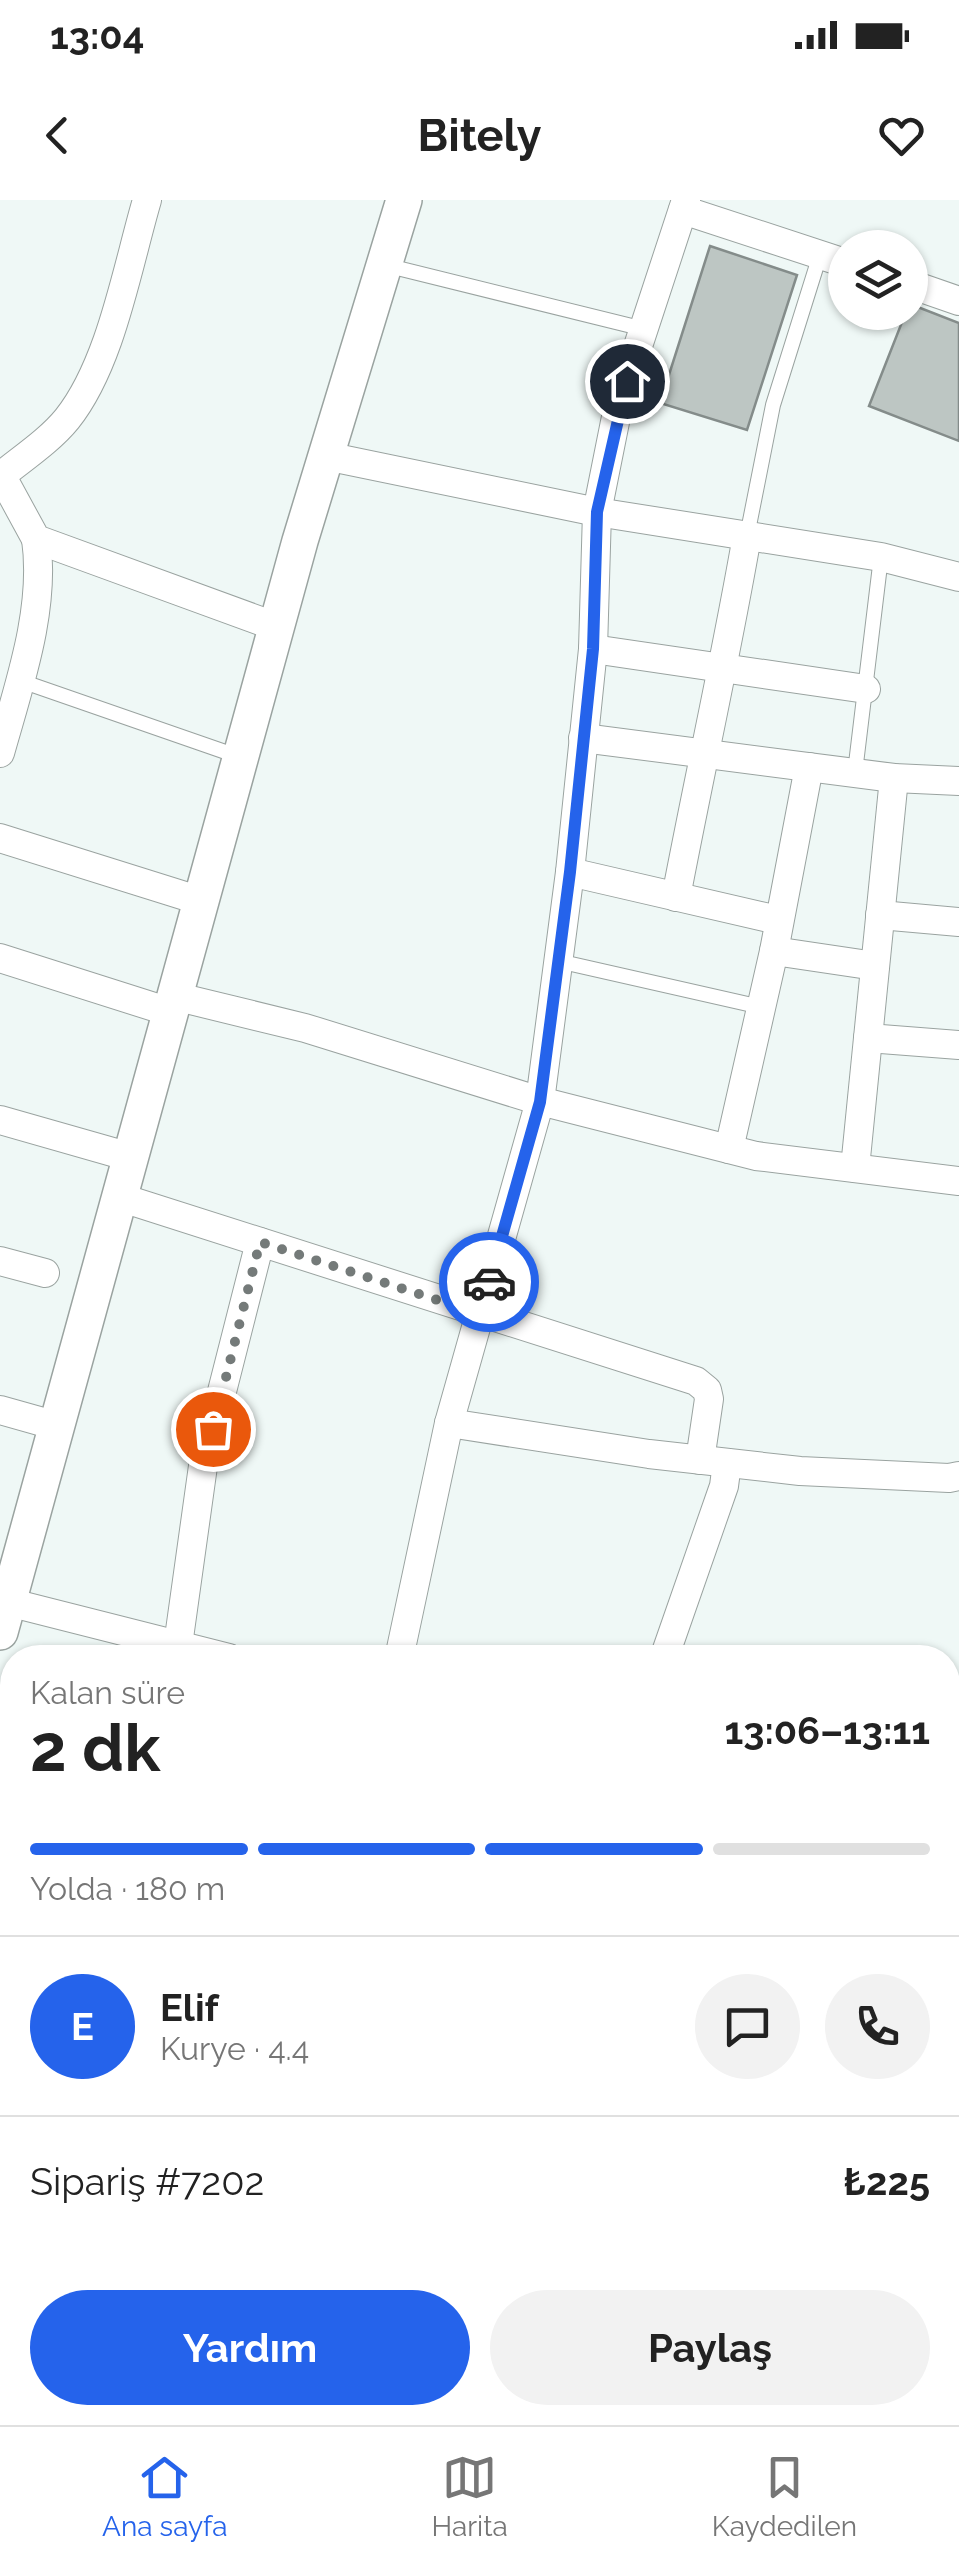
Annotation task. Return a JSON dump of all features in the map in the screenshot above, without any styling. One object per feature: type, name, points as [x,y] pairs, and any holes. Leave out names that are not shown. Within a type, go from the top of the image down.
[{"type":"street","points":[[0,753],[20,681],[41,574],[36,539],[1,474],[66,422],[85,393],[100,364],[147,200]]},
{"type":"street","points":[[260,1242],[203,1466],[178,1645],[4,1617],[240,757],[404,200]]},
{"type":"street","points":[[403,1645],[449,1424],[540,1102],[570,872],[593,649],[597,512],[618,407],[684,205],[828,257]]},
{"type":"street","points":[[928,290],[959,300]]},
{"type":"street","points":[[326,456],[597,512],[881,557],[959,577]]},
{"type":"street","points":[[676,896],[748,536]]},
{"type":"street","points":[[36,539],[277,627]]},
{"type":"street","points":[[593,649],[866,689]]},
{"type":"street","points":[[583,738],[894,778],[959,782]]},
{"type":"street","points":[[729,1149],[774,951],[809,766]]},
{"type":"street","points":[[854,1168],[894,778]]},
{"type":"street","points":[[0,838],[201,901]]},
{"type":"street","points":[[570,872],[778,920]]},
{"type":"street","points":[[880,915],[959,922]]},
{"type":"street","points":[[774,951],[876,966]]},
{"type":"street","points":[[0,958],[172,1004],[305,1028],[540,1102],[756,1156],[959,1181]]},
{"type":"street","points":[[868,1038],[959,1045]]},
{"type":"street","points":[[0,1120],[130,1158]]},
{"type":"street","points":[[119,1197],[696,1382],[706,1390],[713,1461],[724,1486],[669,1645]]},
{"type":"street","points":[[0,1261],[44,1272]]},
{"type":"street","points":[[0,1410],[56,1426]]},
{"type":"street","points":[[449,1424],[800,1472],[959,1476]]},
{"type":"lane","points":[[384,265],[644,329]]},
{"type":"lane","points":[[748,536],[773,405],[828,271]]},
{"type":"lane","points":[[855,772],[881,557]]},
{"type":"lane","points":[[20,681],[240,757]]},
{"type":"lane","points":[[558,960],[761,1007]]},
{"type":"building","points":[[710,246],[797,275],[747,430],[660,403]]},
{"type":"building","points":[[928,311],[959,323],[959,441],[869,406],[899,330],[928,330]]},
{"type":"way so far","points":[[213,1429],[260,1242],[480,1314],[489,1282]]},
{"type":"route","points":[[489,1282],[540,1102],[570,872],[593,649],[597,512],[627,381]]}]
